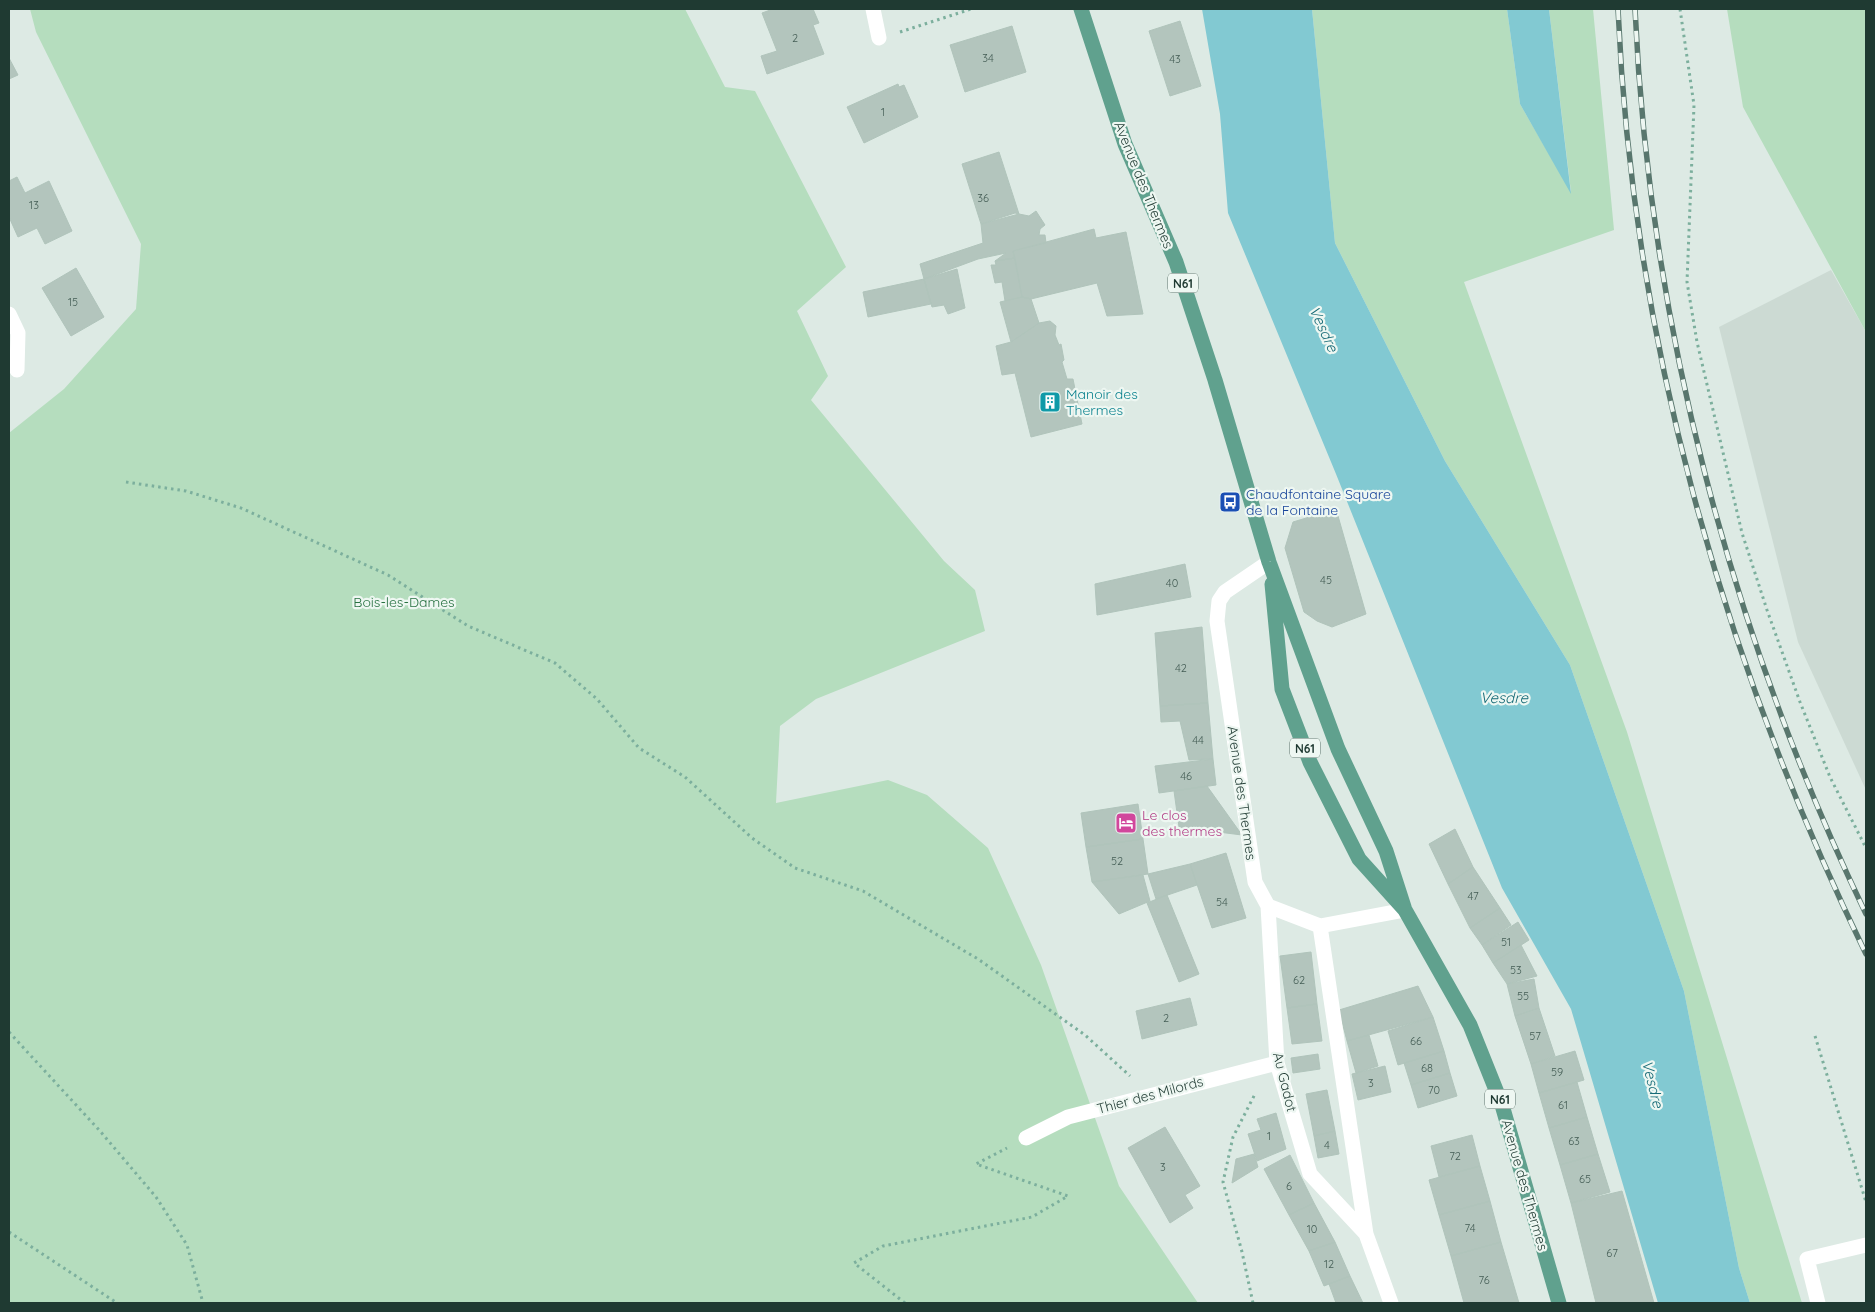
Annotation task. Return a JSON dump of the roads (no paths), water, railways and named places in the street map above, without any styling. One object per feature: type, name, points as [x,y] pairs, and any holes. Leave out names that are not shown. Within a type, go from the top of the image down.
[{"type":"main road","name":"Avenue des Thermes","points":[[1081,9],[1125,144],[1176,262],[1215,380],[1270,562],[1338,749],[1386,850],[1404,910]]},
{"type":"main road","name":"Avenue des Thermes","points":[[1270,562],[1282,689],[1310,762],[1359,858],[1404,910],[1470,1025],[1502,1105],[1559,1303]]},
{"type":"street","points":[[873,9],[879,38]]},
{"type":"street","points":[[9,314],[18,333],[16,370]]},
{"type":"street","name":"Avenue des Thermes","points":[[1268,906],[1255,882],[1217,621],[1219,601],[1225,592],[1270,562]]},
{"type":"street","points":[[1268,906],[1320,926],[1404,910]]},
{"type":"street","name":"Au Gadot","points":[[1268,906],[1277,1063],[1310,1174],[1366,1234]]},
{"type":"street","name":"Au Gadot","points":[[1320,926],[1366,1234],[1391,1303]]},
{"type":"street","name":"Thier des Milords","points":[[1026,1138],[1068,1117],[1277,1063]]},
{"type":"street","points":[[1818,1303],[1807,1260],[1866,1245]]},
{"type":"water","name":"Vesdre","points":[[1202,9],[1312,9],[1335,243],[1445,461],[1570,665],[1684,991],[1739,1268],[1750,1303],[1658,1303],[1571,1009],[1502,888],[1336,474],[1228,213],[1220,114]]},
{"type":"water","points":[[1507,9],[1549,9],[1571,194],[1520,104]]},
{"type":"railway","points":[[1618,9],[1627,132],[1642,254],[1665,375],[1693,494],[1728,612],[1768,728],[1815,842],[1866,954]]},
{"type":"railway","points":[[1635,9],[1643,126],[1658,243],[1678,358],[1705,473],[1737,586],[1774,697],[1818,807],[1866,914]]},
{"type":"place","name":"Manoir des Thermes","points":[[1050,402]]},
{"type":"place","name":"Chaudfontaine Square de la Fontaine","points":[[1230,502]]},
{"type":"place","name":"Le clos des thermes","points":[[1126,823]]},
{"type":"park label","name":"Bois-les-Dames","points":[[404,602]]}]
